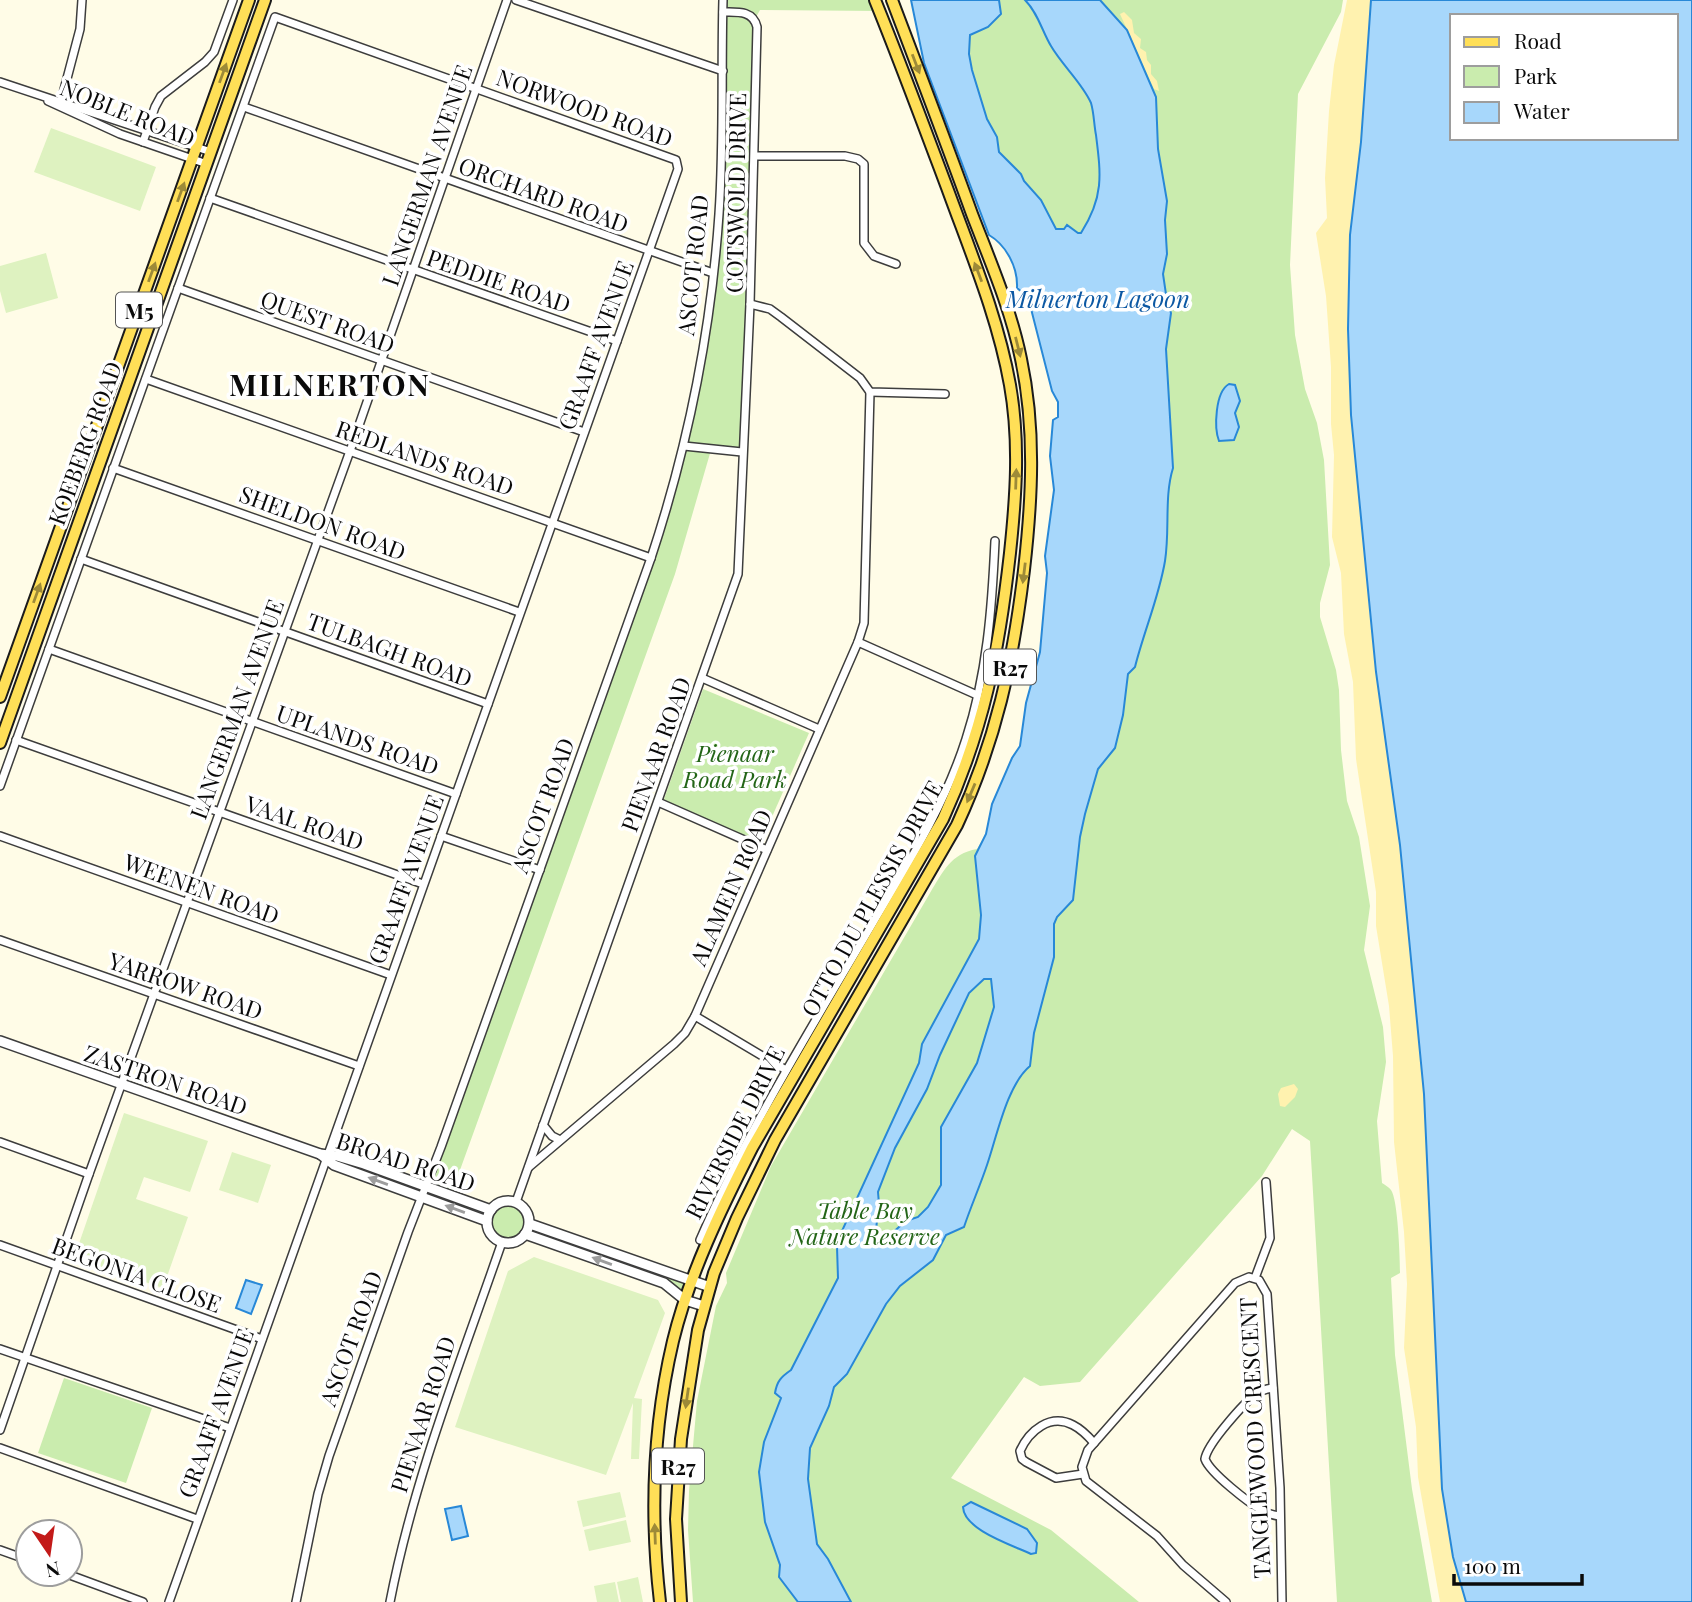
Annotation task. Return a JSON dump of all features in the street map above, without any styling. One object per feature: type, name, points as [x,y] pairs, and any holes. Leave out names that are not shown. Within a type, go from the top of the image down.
[{"type":"main road","name":"KOEBERG ROAD","points":[[1,693],[4,676],[249,0]]},
{"type":"main road","name":"KOEBERG ROAD","points":[[0,743],[265,0]]},
{"type":"main road","name":"OTTO DU PLESSIS DRIVE","points":[[660,1602],[655,1532],[656,1461],[669,1362],[685,1300],[752,1149],[943,819],[982,719],[1002,625],[1017,485],[1016,437],[1006,365],[989,300],[875,0]]},
{"type":"main road","name":"OTTO DU PLESSIS DRIVE","points":[[681,1602],[676,1532],[678,1469],[690,1378],[710,1287],[737,1218],[775,1140],[957,825],[972,793],[995,729],[1016,634],[1028,540],[1032,473],[1029,409],[1022,360],[1006,303],[892,0]]},
{"type":"main road","points":[[4,676],[21,682]]},
{"type":"main road","points":[[1,693],[16,696]]},
{"type":"street","points":[[60,104],[80,29],[82,0]]},
{"type":"street","points":[[143,142],[161,96],[214,52],[233,0]]},
{"type":"street","name":"LANGERMAN AVENUE","points":[[0,1430],[186,903],[254,722],[507,0]]},
{"type":"street","points":[[516,0],[723,71]]},
{"type":"street","name":"ASCOT ROAD","points":[[296,1602],[328,1455],[651,558],[684,446],[699,374],[719,209],[723,0]]},
{"type":"street","name":"COTSWOLD DRIVE","points":[[723,12],[749,14],[755,19],[757,27],[750,304],[770,309],[782,317],[860,378],[870,392]]},
{"type":"street","name":"NORWOOD ROAD","points":[[244,107],[275,17],[671,157],[676,160],[678,169]]},
{"type":"street","name":"NOBLE ROAD","points":[[0,82],[60,104],[120,134],[207,164]]},
{"type":"street","name":"NOBLE ROAD","points":[[60,104],[211,152]]},
{"type":"street","points":[[0,786],[244,107]]},
{"type":"street","name":"ORCHARD ROAD","points":[[244,107],[713,273]]},
{"type":"street","points":[[755,156],[845,156],[858,159],[864,164],[864,243],[874,256],[897,264]]},
{"type":"street","name":"GRAAFF AVENUE","points":[[169,1602],[324,1156],[359,1066],[678,169]]},
{"type":"street","name":"PEDDIE ROAD","points":[[210,198],[617,341]]},
{"type":"street","name":"QUEST ROAD","points":[[178,288],[584,432]]},
{"type":"street","name":"PIENAAR ROAD","points":[[516,1202],[738,574],[750,304]]},
{"type":"street","name":"REDLANDS ROAD","points":[[146,379],[651,558]]},
{"type":"street","points":[[870,392],[944,394]]},
{"type":"street","name":"ALAMEIN ROAD","points":[[528,1167],[674,1044],[685,1033],[695,1016],[858,642],[865,611],[870,392]]},
{"type":"street","points":[[684,446],[742,452]]},
{"type":"street","name":"SHELDON ROAD","points":[[113,468],[519,612]]},
{"type":"street","name":"RIVERSIDE DRIVE","points":[[700,1240],[733,1165],[936,812],[965,742],[977,695],[990,626],[995,541]]},
{"type":"street","name":"TULBAGH ROAD","points":[[81,559],[488,704]]},
{"type":"street","points":[[858,642],[977,695]]},
{"type":"street","name":"UPLANDS ROAD","points":[[49,649],[456,794]]},
{"type":"street","points":[[702,678],[819,729]]},
{"type":"street","name":"VAAL ROAD","points":[[16,740],[423,884]]},
{"type":"street","points":[[658,803],[767,850]]},
{"type":"street","name":"WEENEN ROAD","points":[[0,836],[391,975]]},
{"type":"street","points":[[441,836],[540,870]]},
{"type":"street","name":"YARROW ROAD","points":[[0,940],[359,1066]]},
{"type":"street","points":[[695,1016],[786,1070]]},
{"type":"street","name":"ZASTRON ROAD","points":[[0,1041],[324,1156]]},
{"type":"street","points":[[543,1125],[552,1136],[560,1140]]},
{"type":"street","points":[[0,1142],[89,1174]]},
{"type":"street","name":"BROAD ROAD","points":[[324,1156],[364,1164],[491,1210],[502,1202],[516,1202]]},
{"type":"street","name":"BROAD ROAD","points":[[324,1156],[334,1165],[487,1220],[491,1235],[502,1242]]},
{"type":"street","points":[[1255,1278],[1270,1238],[1266,1182]]},
{"type":"street","points":[[502,1242],[515,1242],[526,1234],[530,1224],[527,1211],[516,1202]]},
{"type":"street","points":[[487,1220],[491,1210]]},
{"type":"street","points":[[530,1224],[710,1287]]},
{"type":"street","points":[[526,1234],[664,1283],[685,1300],[704,1306]]},
{"type":"street","name":"PIENAAR ROAD","points":[[390,1602],[409,1514],[433,1434],[502,1242]]},
{"type":"street","name":"BEGONIA CLOSE","points":[[0,1245],[262,1339]]},
{"type":"street","points":[[624,1268],[629,1258]]},
{"type":"street","name":"TANGLEWOOD CRESCENT","points":[[1226,1602],[1183,1565],[1157,1536],[1091,1486],[1083,1475],[1082,1461],[1094,1443],[1235,1283],[1244,1278],[1255,1278],[1265,1286],[1267,1294],[1280,1488],[1282,1602]]},
{"type":"street","points":[[0,1349],[230,1428]]},
{"type":"street","points":[[1273,1388],[1258,1393],[1249,1401],[1209,1446],[1205,1459],[1211,1470],[1256,1506],[1279,1516]]},
{"type":"street","points":[[1083,1475],[1056,1478],[1026,1462],[1020,1451],[1036,1428],[1049,1423],[1071,1423],[1094,1443]]},
{"type":"street","points":[[0,1448],[197,1519]]},
{"type":"street","points":[[84,1580],[143,1602]]},
{"type":"green space","points":[[723,0],[875,0],[880,11],[760,10],[755,19],[757,27],[742,452],[711,450],[675,574],[451,1195],[427,1186],[651,558],[699,374],[717,232]]},
{"type":"green space","name":"Table Bay Nature Reserve","points":[[911,0],[1343,0],[1341,12],[1298,94],[1290,265],[1295,335],[1305,389],[1317,423],[1324,460],[1330,565],[1320,603],[1320,617],[1336,670],[1347,801],[1359,837],[1370,906],[1364,950],[1383,1027],[1386,1062],[1377,1121],[1382,1183],[1390,1189],[1393,1196],[1399,1243],[1400,1273],[1391,1278],[1395,1355],[1412,1489],[1432,1602],[1337,1602],[1310,1141],[1292,1129],[1262,1176],[1080,1382],[1040,1386],[1024,1377],[951,1478],[1051,1530],[1139,1602],[693,1602],[688,1530],[697,1401],[716,1306],[727,1283],[726,1273],[771,1166],[930,893],[948,865],[960,855],[977,849],[986,834],[992,804],[1020,746],[1026,703],[1040,652],[1047,573],[1045,556],[1054,490],[1050,456],[1053,420],[1058,417],[1058,402],[1052,391],[1028,297],[1017,288],[1013,265],[1006,251],[989,235],[924,63]]},
{"type":"green space","points":[[51,128],[156,167],[140,211],[34,172]]},
{"type":"green space","points":[[46,253],[58,298],[6,313],[0,291],[0,266]]},
{"type":"green space","name":"Pienaar Road Park","points":[[703,689],[809,733],[760,844],[663,802]]},
{"type":"green space","points":[[124,1113],[208,1141],[190,1192],[144,1177],[136,1199],[188,1217],[163,1288],[74,1258]]},
{"type":"green space","points":[[232,1152],[271,1165],[258,1203],[219,1190]]},
{"type":"green space","points":[[328,1159],[338,1159],[479,1210],[478,1213]]},
{"type":"green space","points":[[508,1206],[519,1211],[524,1222],[519,1233],[508,1238],[497,1233],[492,1222],[497,1211]]},
{"type":"green space","points":[[534,1229],[686,1282],[682,1296],[531,1237]]},
{"type":"green space","points":[[534,1257],[658,1300],[665,1313],[634,1398],[642,1399],[639,1459],[631,1459],[633,1403],[606,1475],[455,1427],[508,1271]]},
{"type":"green space","points":[[64,1378],[152,1408],[126,1483],[38,1453]]},
{"type":"green space","points":[[620,1492],[626,1517],[583,1527],[577,1501]]},
{"type":"green space","points":[[626,1520],[631,1542],[589,1551],[584,1530]]},
{"type":"green space","points":[[638,1577],[643,1602],[621,1602],[617,1582]]},
{"type":"green space","points":[[615,1582],[619,1602],[597,1602],[594,1586]]},
{"type":"sand","points":[[1347,0],[1418,0],[1492,1602],[1440,1602],[1418,1477],[1416,1427],[1404,1348],[1407,1284],[1394,1142],[1393,1056],[1389,1006],[1376,926],[1376,892],[1356,759],[1353,682],[1344,634],[1341,573],[1332,537],[1334,455],[1331,367],[1326,296],[1316,233],[1327,218],[1325,178],[1329,111],[1334,65]]},
{"type":"sand","points":[[1124,12],[1132,20],[1134,33],[1141,39],[1140,48],[1146,52],[1151,74],[1157,81],[1159,91],[1154,89],[1120,14]]},
{"type":"sand","points":[[1294,1084],[1298,1089],[1295,1097],[1285,1107],[1280,1106],[1278,1094],[1281,1088]]},
{"type":"water","name":"Milnerton Lagoon","points":[[911,0],[999,0],[1001,14],[988,27],[970,35],[972,70],[987,119],[997,137],[999,152],[1041,200],[1056,229],[1064,229],[1067,225],[1081,233],[1094,208],[1099,186],[1099,162],[1092,107],[1083,89],[1051,46],[1037,16],[1025,0],[1100,0],[1127,30],[1156,97],[1158,149],[1167,201],[1167,254],[1163,274],[1171,313],[1166,349],[1173,468],[1165,561],[1159,588],[1135,667],[1128,674],[1123,715],[1115,748],[1098,769],[1085,814],[1073,900],[1054,924],[1054,957],[1034,1033],[1030,1066],[1015,1085],[1009,1098],[964,1227],[946,1235],[933,1260],[900,1286],[886,1304],[847,1374],[834,1387],[829,1406],[810,1448],[808,1479],[817,1544],[851,1602],[798,1602],[779,1577],[780,1565],[765,1522],[759,1472],[764,1442],[781,1398],[775,1393],[780,1380],[791,1370],[838,1278],[837,1247],[841,1233],[919,1063],[922,1044],[979,939],[981,915],[975,856],[986,834],[992,804],[1020,746],[1026,703],[1040,652],[1047,573],[1045,556],[1054,490],[1050,456],[1053,420],[1058,417],[1058,402],[1052,391],[1028,297],[1017,288],[1013,265],[1006,251],[989,235],[924,63]],"holes":[[[984,979],[991,979],[994,1007],[977,1063],[941,1127],[941,1185],[928,1207],[918,1217],[906,1221],[877,1242],[878,1192],[895,1148],[927,1089],[969,993]]]},
{"type":"water","points":[[1371,0],[1692,0],[1692,1602],[1466,1602],[1453,1557],[1442,1489],[1424,1094],[1400,845],[1376,672],[1351,415],[1348,329],[1350,235],[1361,142]]},
{"type":"water","points":[[1229,384],[1235,385],[1240,401],[1235,413],[1239,427],[1234,440],[1219,441],[1216,428],[1218,402],[1224,388]]},
{"type":"water","points":[[246,1280],[262,1285],[251,1314],[236,1308]]},
{"type":"water","points":[[971,1502],[1027,1529],[1037,1543],[1036,1553],[1031,1554],[1001,1541],[971,1523],[963,1507]]},
{"type":"water","points":[[461,1506],[468,1536],[452,1540],[445,1509]]},
{"type":"district","name":"MILNERTON","points":[[330,384]]}]
